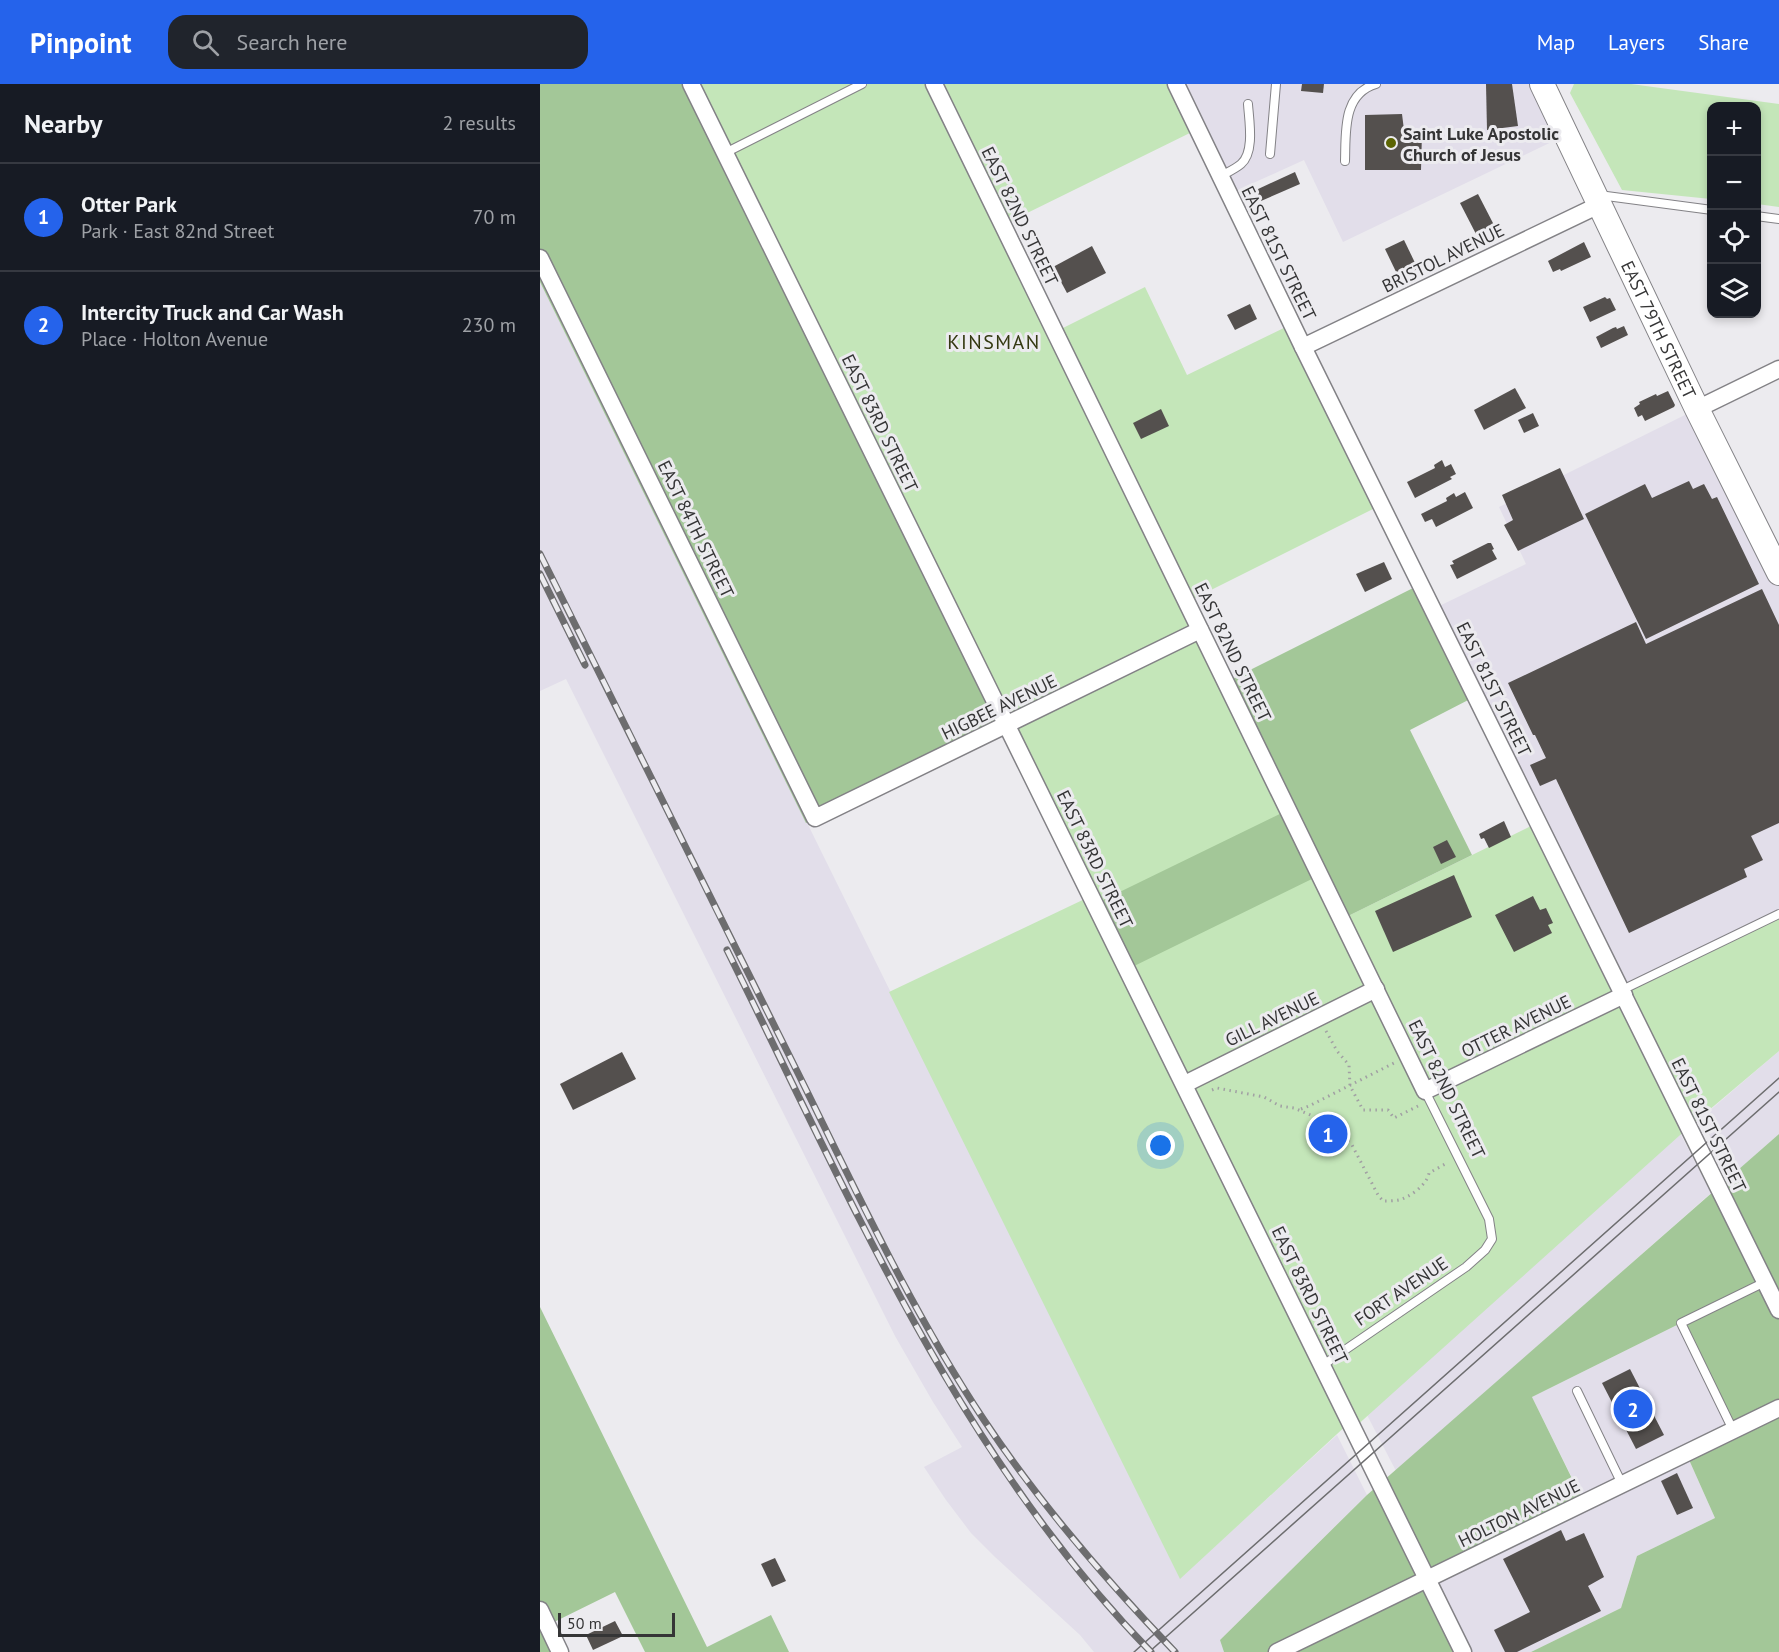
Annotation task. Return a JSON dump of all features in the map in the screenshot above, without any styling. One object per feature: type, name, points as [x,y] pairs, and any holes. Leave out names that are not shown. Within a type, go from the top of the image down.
[{"type":"main road","name":"EAST 79TH STREET","points":[[1542,84],[1697,409],[1779,573]]},
{"type":"street","name":"EAST 83RD STREET","points":[[691,84],[1463,1652]]},
{"type":"street","name":"EAST 82ND STREET","points":[[934,84],[1376,989],[1422,1099]]},
{"type":"street","name":"EAST 81ST STREET","points":[[1176,84],[1303,347],[1779,1310]]},
{"type":"street","name":"BRISTOL AVENUE","points":[[1303,347],[1597,200]]},
{"type":"street","name":"EAST 84TH STREET","points":[[540,258],[815,818]]},
{"type":"street","points":[[1697,409],[1779,369]]},
{"type":"street","name":"HIGBEE AVENUE","points":[[815,818],[1200,630]]},
{"type":"street","name":"GILL AVENUE","points":[[1185,1084],[1376,989]]},
{"type":"street","name":"OTTER AVENUE","points":[[1422,1099],[1623,992]]},
{"type":"street","name":"HOLTON AVENUE","points":[[1277,1652],[1779,1408]]},
{"type":"street","points":[[540,1610],[560,1652]]},
{"type":"lane","points":[[725,153],[862,84]]},
{"type":"lane","points":[[1270,154],[1276,84]]},
{"type":"lane","points":[[1346,161],[1347,121],[1353,102],[1361,90],[1376,84]]},
{"type":"lane","points":[[1221,176],[1247,158],[1250,146],[1248,104]]},
{"type":"lane","points":[[1597,200],[1707,210]]},
{"type":"lane","points":[[1761,217],[1779,219]]},
{"type":"lane","points":[[1623,992],[1779,914]]},
{"type":"lane","name":"EAST 82ND STREET","points":[[1422,1099],[1489,1219],[1492,1239]]},
{"type":"lane","name":"FORT AVENUE","points":[[1323,1365],[1466,1267],[1485,1250],[1492,1239]]},
{"type":"lane","points":[[1733,1430],[1681,1323],[1765,1282]]},
{"type":"lane","points":[[1577,1391],[1622,1484]]},
{"type":"path","points":[[1325,1028],[1337,1051],[1348,1065],[1350,1086],[1363,1110],[1388,1110],[1394,1118],[1422,1099]]},
{"type":"path","points":[[1299,1109],[1396,1062]]},
{"type":"path","points":[[1205,1093],[1217,1088],[1264,1097],[1280,1106],[1299,1109],[1327,1122],[1352,1145],[1383,1201],[1398,1200],[1412,1194],[1428,1178],[1429,1173],[1447,1163]]},
{"type":"shaded area","points":[[1176,84],[1542,84],[1566,135],[1343,242],[1304,160],[1229,194]]},
{"type":"shaded area","points":[[540,282],[1180,1578],[1337,1435],[1367,1495],[1220,1640],[1229,1652],[1094,1652],[1080,1635],[971,1533],[924,1467],[962,1447],[895,1336],[566,679],[540,691]]},
{"type":"shaded area","points":[[1697,409],[1779,573],[1779,914],[1622,990],[1433,609],[1526,564],[1499,507]]},
{"type":"shaded area","points":[[1779,1051],[1779,1134],[1730,1177],[1701,1118]]},
{"type":"shaded area","points":[[1680,1133],[1711,1193],[1396,1471],[1366,1413]]},
{"type":"shaded area","points":[[1681,1323],[1733,1430],[1686,1453],[1715,1518],[1637,1556],[1621,1608],[1531,1652],[1463,1652],[1428,1579],[1584,1502],[1532,1397]]},
{"type":"green space","points":[[540,84],[691,84],[1007,725],[806,823],[540,282]]},
{"type":"green space","points":[[691,84],[1176,84],[1198,129],[1003,225],[1055,332],[1145,287],[1187,375],[1292,324],[1381,505],[1187,602],[1342,919],[1539,822],[1622,989],[1779,914],[1779,1051],[1689,1127],[1354,1428],[1350,1422],[1180,1579],[889,992],[1091,896]]},
{"type":"green space","points":[[1574,84],[1631,84],[1779,104],[1779,207],[1761,205],[1761,102],[1707,102],[1707,199],[1622,190],[1570,93]]},
{"type":"green space","points":[[1421,584],[1476,696],[1410,730],[1472,855],[1342,919],[1320,875],[1128,969],[1095,904],[1288,810],[1226,682]]},
{"type":"green space","points":[[1779,1134],[1779,1652],[1531,1652],[1621,1608],[1637,1556],[1715,1518],[1686,1453],[1732,1431],[1681,1323],[1532,1397],[1584,1503],[1428,1579],[1463,1652],[1224,1652],[1220,1640],[1367,1495]]},
{"type":"green space","points":[[540,1307],[707,1647],[771,1615],[789,1652],[645,1652],[615,1592],[548,1625],[560,1652],[540,1652]]},
{"type":"building","points":[[1302,84],[1324,84],[1323,93],[1301,91]]},
{"type":"building","points":[[1486,84],[1512,84],[1518,126],[1487,130]]},
{"type":"building","points":[[1402,114],[1404,130],[1422,132],[1421,170],[1365,170],[1365,115]]},
{"type":"building","points":[[1295,172],[1300,184],[1261,201],[1256,190]]},
{"type":"building","points":[[1478,194],[1495,227],[1477,236],[1460,203]]},
{"type":"building","points":[[1404,240],[1418,269],[1399,278],[1385,249]]},
{"type":"building","points":[[1584,242],[1591,257],[1561,271],[1560,269],[1553,272],[1548,261]]},
{"type":"building","points":[[1092,246],[1106,273],[1067,293],[1053,267]]},
{"type":"building","points":[[1605,297],[1610,298],[1616,310],[1590,322],[1583,307]]},
{"type":"building","points":[[1250,304],[1257,319],[1235,330],[1227,315]]},
{"type":"building","points":[[1624,326],[1628,335],[1601,348],[1596,337],[1613,328]]},
{"type":"building","points":[[1515,388],[1526,408],[1484,430],[1474,410]]},
{"type":"building","points":[[1668,391],[1674,407],[1645,421],[1642,415],[1638,417],[1634,408],[1640,404],[1639,402]]},
{"type":"building","points":[[1161,409],[1169,426],[1141,439],[1133,423]]},
{"type":"building","points":[[1533,413],[1539,426],[1524,433],[1518,420]]},
{"type":"building","points":[[1442,460],[1445,467],[1451,464],[1456,474],[1450,477],[1452,479],[1415,498],[1407,482],[1435,468],[1434,465]]},
{"type":"building","points":[[1560,468],[1584,519],[1518,551],[1504,525],[1513,520],[1502,495]]},
{"type":"building","points":[[1689,481],[1693,489],[1704,484],[1712,499],[1717,497],[1759,584],[1646,639],[1585,514],[1645,484],[1652,498]]},
{"type":"building","points":[[1465,492],[1473,508],[1436,527],[1432,519],[1425,522],[1421,514],[1447,501],[1446,498],[1454,493],[1456,497]]},
{"type":"building","points":[[1491,543],[1497,559],[1457,579],[1450,565],[1454,564],[1452,561]]},
{"type":"building","points":[[1384,562],[1392,579],[1365,592],[1356,574]]},
{"type":"building","points":[[1762,589],[1779,625],[1779,823],[1751,836],[1763,860],[1744,869],[1747,877],[1629,933],[1556,779],[1540,786],[1530,765],[1546,758],[1508,683],[1636,622],[1646,644]]},
{"type":"building","points":[[1504,821],[1511,837],[1489,848],[1479,834]]},
{"type":"building","points":[[1447,840],[1456,857],[1441,864],[1433,847]]},
{"type":"building","points":[[1454,875],[1472,917],[1393,952],[1375,911]]},
{"type":"building","points":[[1533,896],[1540,910],[1546,908],[1553,923],[1548,925],[1552,933],[1514,952],[1495,915]]},
{"type":"building","points":[[622,1052],[636,1079],[573,1110],[560,1084]]},
{"type":"building","points":[[1630,1369],[1664,1435],[1636,1449],[1602,1383]]},
{"type":"building","points":[[1677,1473],[1693,1508],[1677,1515],[1661,1481]]},
{"type":"building","points":[[1561,1530],[1566,1541],[1584,1533],[1604,1577],[1588,1586],[1601,1611],[1517,1652],[1505,1652],[1494,1630],[1530,1612],[1503,1559]]},
{"type":"building","points":[[775,1558],[786,1581],[772,1587],[761,1564]]},
{"type":"building","points":[[615,1621],[623,1636],[593,1650],[586,1635]]},
{"type":"tram line","points":[[1134,1652],[1779,1078]]},
{"type":"tram line","points":[[1149,1652],[1779,1092]]},
{"type":"railway","points":[[540,554],[876,1231],[927,1327],[1005,1451],[1099,1569],[1175,1652]]},
{"type":"railway","points":[[540,574],[585,665]]},
{"type":"railway","points":[[727,950],[863,1227],[964,1407],[1020,1493],[1082,1575],[1151,1652]]},
{"type":"place","name":"Saint Luke Apostolic Church of Jesus","points":[[1391,143]]},
{"type":"place","name":"Otter Park","points":[[1328,1134]]},
{"type":"place","name":"Intercity Truck and Car Wash","points":[[1633,1409]]},
{"type":"district","name":"KINSMAN","points":[[994,342]]}]
